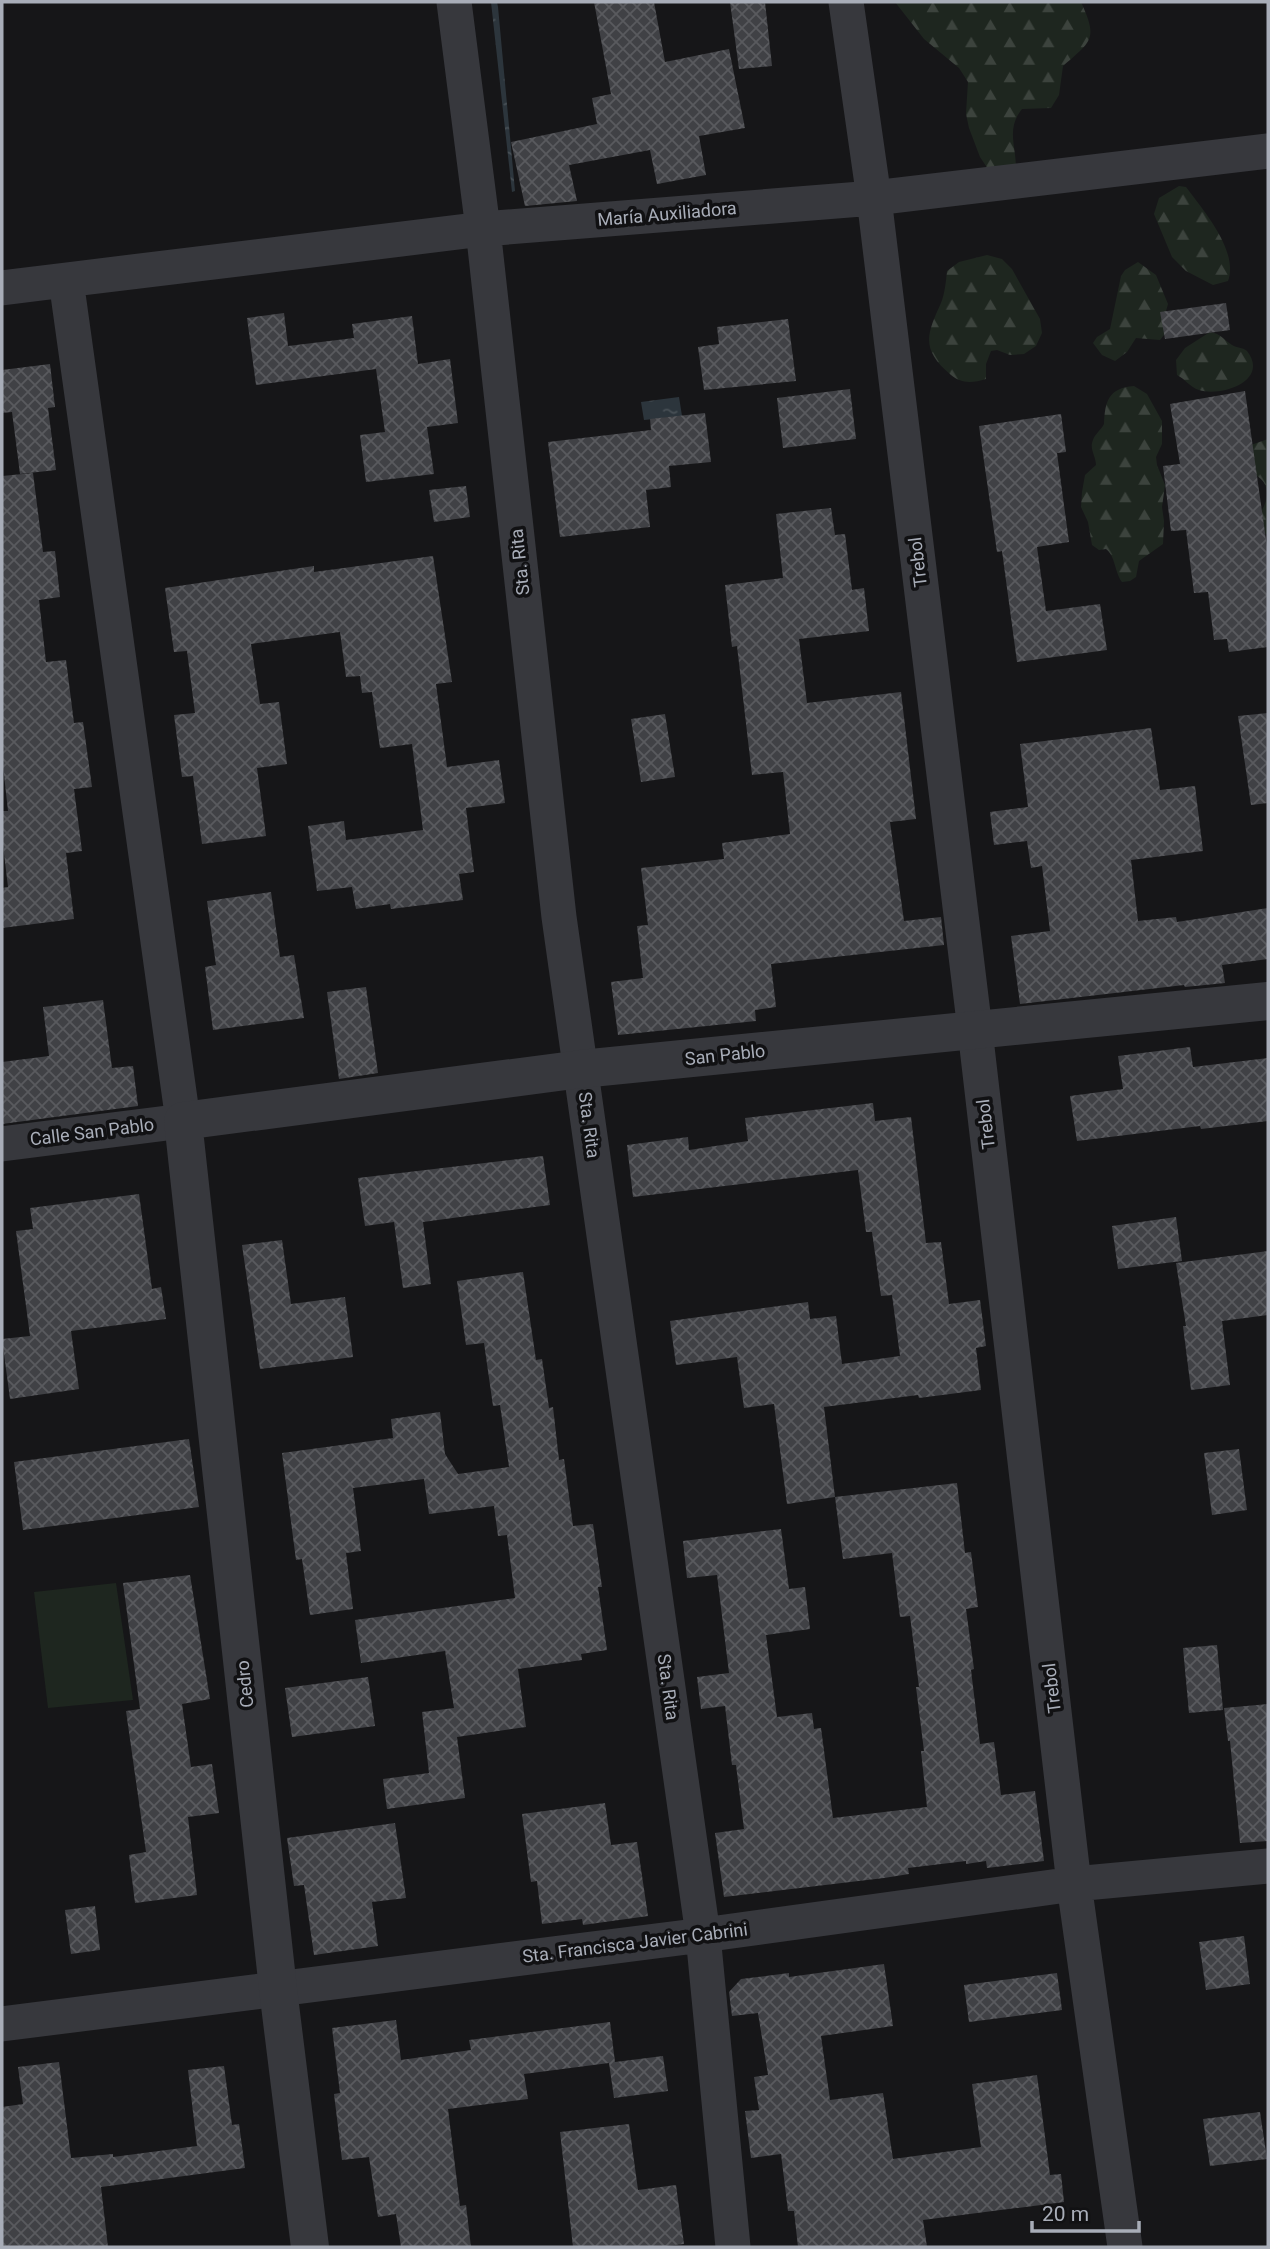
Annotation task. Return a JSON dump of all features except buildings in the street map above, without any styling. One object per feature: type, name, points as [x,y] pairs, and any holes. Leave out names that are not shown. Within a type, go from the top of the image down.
[{"type":"street","name":"Sta. Rita","points":[[454,2],[483,229],[559,917],[703,1935],[733,2247]]},
{"type":"street","name":"Trebol","points":[[846,2],[874,198],[975,1030],[1074,1884],[1125,2247]]},
{"type":"street","name":"María Auxiliadora","points":[[2,288],[483,229],[874,198],[1268,151]]},
{"type":"street","points":[[66,280],[183,1121]]},
{"type":"street","name":"San Pablo","points":[[183,1121],[581,1069],[1268,1001]]},
{"type":"street","name":"Calle San Pablo","points":[[2,1144],[183,1121]]},
{"type":"street","name":"Cedro","points":[[183,1121],[278,1989],[310,2247]]},
{"type":"street","name":"Sta. Francisca Javier Cabrini","points":[[2,2024],[703,1935],[1074,1884],[1268,1866]]},
{"type":"green space","points":[[895,2],[1081,2],[1089,24],[1089,38],[1086,45],[1063,66],[1059,95],[1051,108],[1022,109],[1017,116],[1013,130],[1016,169],[988,169],[980,157],[969,128],[966,114],[968,82],[959,68],[924,39]]},
{"type":"green space","points":[[1179,186],[1186,187],[1218,231],[1228,257],[1228,281],[1213,285],[1186,271],[1172,257],[1154,214],[1159,198]]},
{"type":"green space","points":[[987,255],[1002,259],[1012,269],[1040,319],[1042,333],[1036,346],[1024,354],[1010,355],[997,350],[991,351],[986,364],[986,379],[963,381],[951,375],[934,357],[929,341],[930,333],[941,303],[947,271],[959,262]]},
{"type":"green space","points":[[1138,262],[1156,275],[1168,304],[1164,335],[1160,340],[1136,338],[1127,352],[1115,361],[1102,355],[1093,343],[1110,329],[1121,276]]},
{"type":"green space","points":[[1210,332],[1247,351],[1252,362],[1252,371],[1248,378],[1230,389],[1208,392],[1199,390],[1177,375],[1176,360],[1185,348]]},
{"type":"green space","points":[[1134,386],[1147,394],[1162,421],[1162,444],[1156,457],[1165,485],[1162,507],[1163,544],[1139,561],[1136,577],[1122,582],[1109,552],[1092,545],[1088,522],[1081,507],[1085,475],[1096,465],[1092,443],[1104,424],[1107,403],[1113,393]]},
{"type":"green space","points":[[1268,439],[1268,535],[1264,533],[1260,513],[1267,497],[1266,486],[1255,475],[1248,446]]},
{"type":"green space","points":[[116,1583],[133,1700],[48,1708],[34,1592]]},
{"type":"water","points":[[491,2],[497,2],[498,7],[515,191],[512,192]]},
{"type":"water","points":[[679,397],[682,416],[644,420],[641,402]]}]
